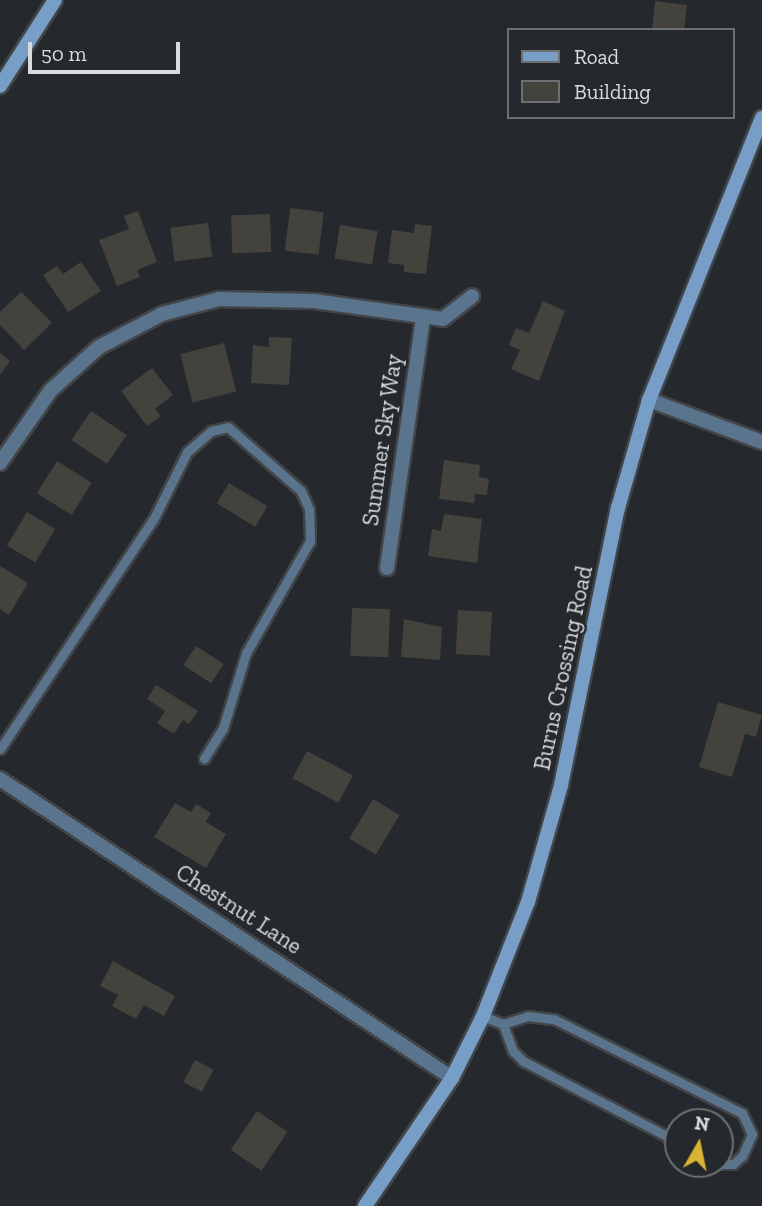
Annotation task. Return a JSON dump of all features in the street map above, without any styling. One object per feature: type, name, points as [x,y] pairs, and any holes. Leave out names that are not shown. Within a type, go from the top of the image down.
[{"type":"street","points":[[0,86],[55,0]]},
{"type":"street","name":"Burns Crossing Road","points":[[365,1206],[452,1077],[483,1016],[528,902],[561,785],[618,508],[649,400],[762,118]]},
{"type":"street","points":[[0,463],[51,390],[99,347],[162,314],[219,299],[314,301],[422,319],[443,319],[472,296]]},
{"type":"street","name":"Summer Sky Way","points":[[387,568],[422,319]]},
{"type":"street","points":[[649,400],[762,442]]},
{"type":"street","name":"Chestnut Lane","points":[[0,779],[452,1077]]},
{"type":"lane","points":[[0,749],[153,520],[187,452],[211,432],[228,427],[301,491],[309,509],[310,541],[246,653],[223,728],[204,758]]},
{"type":"lane","points":[[483,1016],[503,1024],[519,1017],[554,1019],[732,1108]]},
{"type":"lane","points":[[503,1024],[513,1051],[523,1061],[664,1135]]},
{"type":"lane","points":[[734,1109],[742,1113],[752,1134],[742,1156],[734,1163]]},
{"type":"building","points":[[655,1],[687,5],[684,28],[652,28]]},
{"type":"building","points":[[290,208],[324,212],[319,255],[285,251]]},
{"type":"building","points":[[138,211],[157,262],[137,270],[140,277],[117,286],[99,240],[129,229],[124,216]]},
{"type":"building","points":[[270,214],[271,252],[232,253],[231,215]]},
{"type":"building","points":[[208,223],[212,257],[174,261],[170,228]]},
{"type":"building","points":[[415,224],[432,226],[426,274],[404,272],[404,265],[388,263],[392,230],[414,233]]},
{"type":"building","points":[[340,225],[378,231],[372,265],[335,259]]},
{"type":"building","points":[[81,262],[101,291],[68,312],[43,275],[57,266],[63,274]]},
{"type":"building","points":[[21,292],[52,323],[24,350],[0,325],[0,312]]},
{"type":"building","points":[[543,301],[565,311],[539,381],[511,369],[520,350],[509,345],[516,328],[529,333]]},
{"type":"building","points":[[269,337],[292,338],[289,385],[251,383],[253,345],[269,347]]},
{"type":"building","points":[[224,343],[236,392],[192,402],[180,354]]},
{"type":"building","points":[[0,353],[10,361],[0,375]]},
{"type":"building","points":[[152,368],[173,395],[155,409],[161,416],[147,426],[121,391]]},
{"type":"building","points":[[91,411],[127,435],[107,464],[71,440]]},
{"type":"building","points":[[444,460],[480,465],[479,477],[489,479],[487,495],[475,494],[474,503],[439,499]]},
{"type":"building","points":[[57,461],[92,483],[72,515],[37,493]]},
{"type":"building","points":[[229,483],[268,506],[255,527],[217,504]]},
{"type":"building","points":[[27,512],[55,529],[35,562],[7,545]]},
{"type":"building","points":[[444,514],[482,519],[477,563],[428,556],[432,529],[441,531]]},
{"type":"building","points":[[0,566],[28,583],[9,615],[0,609]]},
{"type":"building","points":[[352,608],[390,609],[388,657],[350,656]]},
{"type":"building","points":[[458,610],[492,612],[490,656],[456,654]]},
{"type":"building","points":[[404,619],[442,627],[440,660],[401,657]]},
{"type":"building","points":[[196,646],[224,664],[211,683],[183,665]]},
{"type":"building","points":[[156,685],[198,711],[189,724],[183,720],[174,734],[157,723],[165,711],[147,699]]},
{"type":"building","points":[[718,702],[762,715],[756,737],[745,734],[732,777],[699,767]]},
{"type":"building","points":[[307,751],[353,775],[338,803],[292,778]]},
{"type":"building","points":[[373,799],[400,815],[376,854],[349,838]]},
{"type":"building","points":[[175,803],[191,812],[196,804],[211,813],[206,822],[226,834],[206,868],[154,837]]},
{"type":"building","points":[[113,961],[175,996],[164,1016],[144,1005],[136,1019],[112,1006],[118,995],[100,986]]},
{"type":"building","points":[[195,1060],[214,1070],[202,1092],[183,1082]]},
{"type":"building","points":[[257,1111],[288,1132],[261,1171],[231,1150]]}]
